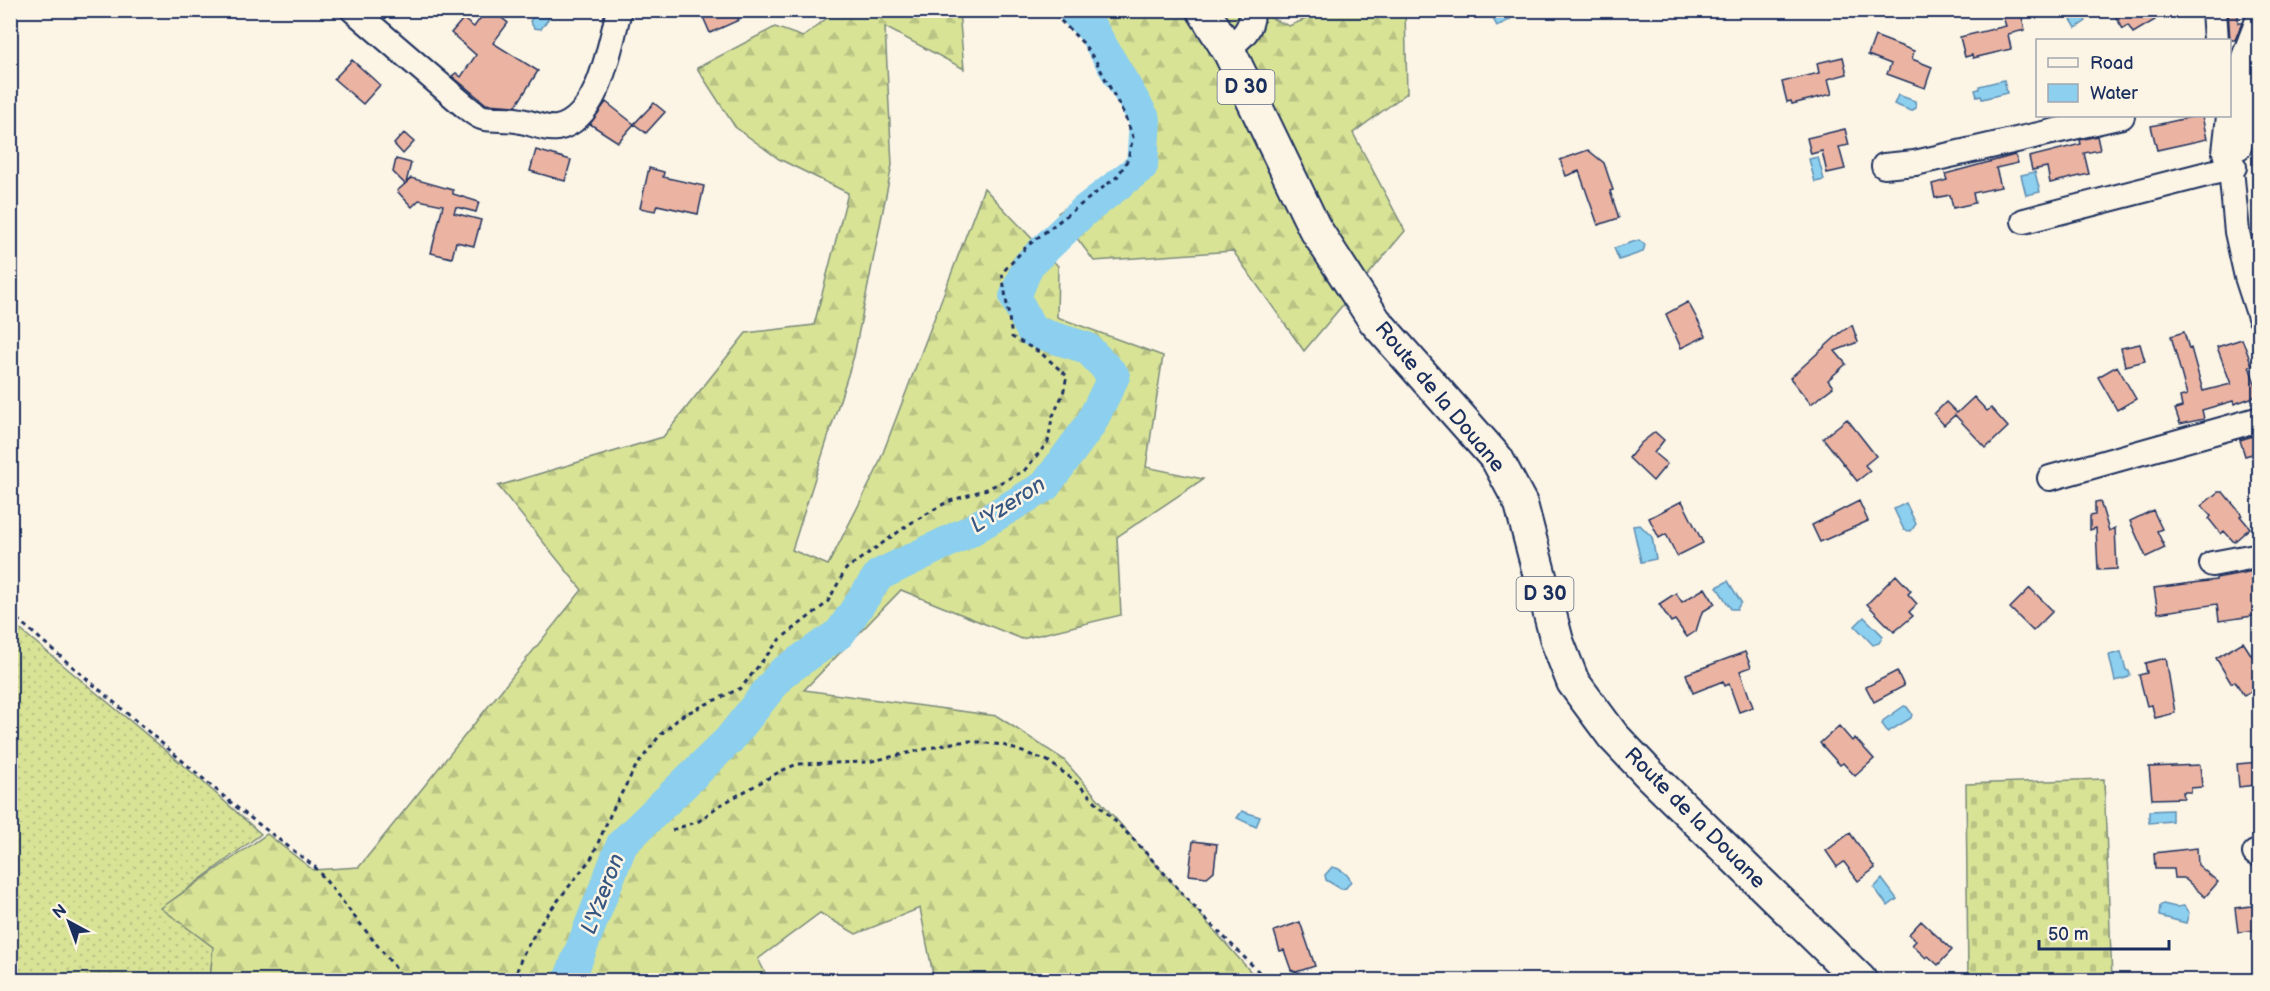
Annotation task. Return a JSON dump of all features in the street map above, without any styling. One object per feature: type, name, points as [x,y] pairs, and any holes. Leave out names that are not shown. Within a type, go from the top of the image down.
[{"type":"main road","name":"Route de la Douane","points":[[1203,10],[1227,48],[1314,227],[1375,321],[1497,459],[1521,504],[1557,641],[1573,682],[1613,735],[1651,776],[1860,981]]},
{"type":"street","points":[[353,10],[482,118],[506,118],[555,129],[571,123],[584,113],[592,100],[619,10]]},
{"type":"street","points":[[1227,48],[1247,32],[1252,10]]},
{"type":"street","points":[[2214,10],[2216,39]]},
{"type":"street","points":[[2259,15],[2236,93],[2232,171],[2237,232],[2253,275],[2259,317]]},
{"type":"street","points":[[2236,93],[2259,55]]},
{"type":"street","points":[[1884,166],[1915,163],[2118,117]]},
{"type":"street","points":[[2229,117],[2225,152],[2232,171]]},
{"type":"street","points":[[2024,221],[2232,171]]},
{"type":"street","points":[[2050,478],[2259,418]]},
{"type":"street","points":[[2212,564],[2259,555]]},
{"type":"path","points":[[514,981],[522,956],[542,921],[592,857],[611,813],[635,768],[660,735],[683,715],[741,688],[779,640],[827,603],[846,568],[911,523],[947,502],[987,489],[1024,471],[1048,442],[1052,418],[1063,394],[1067,376],[1041,353],[1012,337],[1002,273],[1027,246],[1118,176],[1128,159],[1133,137],[1124,114],[1097,63],[1083,44],[1050,10]]},
{"type":"path","points":[[10,613],[235,806],[315,867],[405,981]]},
{"type":"path","points":[[672,830],[699,821],[717,807],[797,764],[868,762],[951,743],[970,741],[1003,745],[1048,761],[1075,781],[1267,981]]},
{"type":"green space","points":[[837,10],[959,11],[964,69],[885,27],[892,165],[854,356],[792,550],[828,565],[876,471],[984,188],[1058,266],[1057,317],[1163,356],[1146,467],[1203,479],[1117,537],[1121,615],[1022,639],[901,590],[804,690],[997,716],[1063,759],[1258,980],[934,980],[920,908],[856,934],[820,913],[758,959],[769,980],[210,980],[213,947],[161,908],[267,834],[313,870],[359,867],[582,590],[498,486],[663,437],[746,333],[814,325],[848,193],[779,159],[735,127],[697,68],[775,27],[803,37]]},
{"type":"green space","points":[[1059,11],[1255,11],[1289,26],[1325,11],[1405,11],[1407,93],[1353,133],[1405,231],[1304,351],[1233,251],[1094,261],[1058,213],[1134,162],[1137,123],[1088,39]]},
{"type":"green space","points":[[10,621],[194,774],[261,834],[162,908],[213,947],[210,980],[11,980]]},
{"type":"green space","points":[[2104,779],[2112,980],[1968,980],[1966,784]]},
{"type":"water","points":[[538,11],[554,11],[541,29],[534,28],[530,21]]},
{"type":"water","points":[[1489,11],[1505,11],[1510,20],[1497,26]]},
{"type":"water","points":[[2066,11],[2080,11],[2086,21],[2076,28]]},
{"type":"water","points":[[2004,80],[2007,93],[1982,99],[1981,96],[1977,97],[1975,90],[1979,89],[1979,86]]},
{"type":"water","points":[[1898,95],[1915,101],[1916,108],[1911,111],[1894,104]]},
{"type":"water","points":[[1818,157],[1824,180],[1815,182],[1809,159]]},
{"type":"water","points":[[2035,172],[2040,192],[2026,195],[2021,175]]},
{"type":"water","points":[[1639,240],[1645,245],[1643,252],[1619,260],[1614,248]]},
{"type":"water","points":[[1906,503],[1916,524],[1911,531],[1904,530],[1894,509]]},
{"type":"water","points":[[1640,525],[1652,537],[1656,559],[1641,562],[1633,526]]},
{"type":"water","points":[[1728,581],[1741,602],[1737,609],[1731,609],[1717,587]]},
{"type":"water","points":[[1864,617],[1883,636],[1879,643],[1873,645],[1855,626]]},
{"type":"water","points":[[2121,652],[2126,670],[2130,675],[2115,681],[2109,655]]},
{"type":"water","points":[[1904,706],[1912,714],[1911,718],[1888,732],[1882,724],[1884,720]]},
{"type":"water","points":[[2172,810],[2172,821],[2149,823],[2149,811]]},
{"type":"water","points":[[1242,811],[1260,817],[1256,827],[1237,818]]},
{"type":"water","points":[[1332,867],[1341,870],[1350,878],[1351,881],[1346,888],[1341,889],[1326,880],[1325,875]]},
{"type":"water","points":[[1882,879],[1897,899],[1888,906],[1874,888]]},
{"type":"water","points":[[2163,904],[2184,906],[2189,913],[2186,923],[2159,916],[2160,906]]},
{"type":"building","points":[[486,10],[492,10],[508,23],[493,43],[538,71],[516,106],[486,104],[452,76],[456,73],[461,77],[476,55],[451,33],[463,19],[474,27]]},
{"type":"building","points":[[700,10],[734,10],[739,20],[710,33]]},
{"type":"building","points":[[2119,10],[2150,10],[2155,20],[2133,33],[2128,25],[2123,29],[2115,16],[2120,12]]},
{"type":"building","points":[[2228,10],[2238,10],[2238,23],[2242,23],[2235,40],[2230,39]]},
{"type":"building","points":[[2021,13],[2025,30],[2008,34],[2011,49],[1973,58],[1972,55],[1965,57],[1960,37],[2006,26],[2003,17]]},
{"type":"building","points":[[1875,36],[1914,51],[1912,59],[1932,67],[1925,88],[1887,74],[1891,64],[1868,55]]},
{"type":"building","points":[[1843,57],[1847,74],[1828,79],[1832,94],[1792,104],[1791,101],[1787,102],[1782,82],[1819,73],[1817,63]]},
{"type":"building","points":[[352,60],[380,85],[363,104],[334,79]]},
{"type":"building","points":[[606,102],[634,124],[618,142],[590,124]]},
{"type":"building","points":[[654,103],[665,112],[646,133],[634,124]]},
{"type":"building","points":[[2192,117],[2202,117],[2207,139],[2157,150],[2151,126]]},
{"type":"building","points":[[1845,129],[1849,145],[1839,147],[1845,169],[1827,173],[1822,151],[1811,154],[1807,138]]},
{"type":"building","points":[[404,133],[414,142],[403,154],[394,144]]},
{"type":"building","points":[[2097,136],[2100,150],[2084,153],[2089,174],[2050,183],[2047,167],[2032,170],[2029,157],[2081,144],[2080,140]]},
{"type":"building","points":[[536,150],[571,160],[565,181],[530,171]]},
{"type":"building","points":[[1588,150],[1604,163],[1619,218],[1598,225],[1579,171],[1566,176],[1560,160]]},
{"type":"building","points":[[2015,155],[2018,163],[1996,168],[2001,187],[1973,193],[1975,203],[1953,208],[1950,195],[1935,198],[1932,184],[1947,180],[1945,174]]},
{"type":"building","points":[[396,159],[411,163],[406,183],[411,178],[453,190],[453,194],[479,202],[476,212],[456,207],[454,213],[481,220],[474,246],[456,242],[452,258],[431,253],[443,205],[419,200],[412,207],[397,191],[405,184],[393,172]]},
{"type":"building","points":[[649,168],[664,172],[663,177],[704,186],[698,214],[657,205],[655,211],[640,208]]},
{"type":"building","points":[[1688,302],[1706,336],[1681,348],[1666,314]]},
{"type":"building","points":[[1852,325],[1858,342],[1835,351],[1846,364],[1828,380],[1833,387],[1811,404],[1790,378]]},
{"type":"building","points":[[2184,332],[2203,391],[2231,384],[2217,347],[2242,339],[2252,365],[2249,366],[2259,395],[2234,404],[2233,401],[2202,410],[2204,419],[2180,424],[2175,409],[2182,407],[2180,397],[2187,395],[2171,336]]},
{"type":"building","points":[[2140,344],[2145,361],[2125,366],[2121,348]]},
{"type":"building","points":[[2117,366],[2136,399],[2117,410],[2098,377]]},
{"type":"building","points":[[1974,397],[1987,411],[1991,408],[2008,427],[1986,448],[1955,415],[1944,425],[1934,414],[1946,402],[1957,413]]},
{"type":"building","points":[[1847,419],[1876,456],[1865,465],[1870,471],[1857,481],[1823,438]]},
{"type":"building","points":[[1655,432],[1664,440],[1654,453],[1667,464],[1653,481],[1629,458],[1641,443]]},
{"type":"building","points":[[2259,434],[2259,452],[2245,456],[2240,440]]},
{"type":"building","points":[[2218,492],[2223,492],[2250,528],[2234,542],[2224,531],[2221,534],[2209,519],[2211,516],[2201,506]]},
{"type":"building","points":[[1682,501],[1703,543],[1677,556],[1666,534],[1659,538],[1649,518]]},
{"type":"building","points":[[1859,501],[1868,521],[1820,542],[1812,525]]},
{"type":"building","points":[[2100,501],[2109,531],[2115,528],[2117,569],[2098,570],[2096,528],[2090,530],[2090,516],[2095,515],[2095,502]]},
{"type":"building","points":[[2153,510],[2162,529],[2157,531],[2165,548],[2146,557],[2130,521]]},
{"type":"building","points":[[2259,570],[2259,615],[2219,621],[2217,604],[2158,613],[2154,588],[2216,580],[2216,578]]},
{"type":"building","points":[[1896,575],[1911,591],[1908,594],[1917,604],[1909,612],[1913,616],[1894,632],[1867,604]]},
{"type":"building","points":[[1705,588],[1715,604],[1702,612],[1696,631],[1687,637],[1675,620],[1671,622],[1659,604],[1676,593],[1682,602]]},
{"type":"building","points":[[2030,588],[2053,611],[2033,631],[2010,608]]},
{"type":"building","points":[[2243,642],[2252,656],[2255,655],[2259,664],[2259,686],[2244,696],[2235,681],[2231,683],[2216,658]]},
{"type":"building","points":[[1745,652],[1751,667],[1740,671],[1753,707],[1739,712],[1729,684],[1725,686],[1723,681],[1693,693],[1686,674]]},
{"type":"building","points":[[2166,658],[2175,713],[2155,718],[2152,705],[2147,706],[2139,675],[2147,673],[2145,663]]},
{"type":"building","points":[[1897,671],[1904,686],[1874,702],[1866,687]]},
{"type":"building","points":[[1839,726],[1852,741],[1855,738],[1874,759],[1855,776],[1843,763],[1840,765],[1820,743]]},
{"type":"building","points":[[2259,762],[2259,782],[2255,782],[2255,785],[2239,787],[2237,764]]},
{"type":"building","points":[[2200,765],[2202,787],[2191,788],[2191,792],[2183,792],[2184,798],[2152,799],[2149,767]]},
{"type":"building","points":[[1850,833],[1875,868],[1858,881],[1844,862],[1837,867],[1826,851]]},
{"type":"building","points":[[1193,841],[1217,844],[1214,871],[1207,877],[1189,875]]},
{"type":"building","points":[[2197,848],[2198,865],[2218,882],[2205,897],[2184,878],[2175,878],[2174,869],[2155,869],[2154,853]]},
{"type":"building","points":[[2259,905],[2259,930],[2238,932],[2235,908]]},
{"type":"building","points":[[1921,921],[1952,950],[1938,965],[1912,945],[1916,941],[1909,934]]},
{"type":"building","points":[[1300,922],[1315,966],[1296,972],[1291,970],[1284,950],[1280,951],[1274,931]]},
{"type":"waterway","name":"L'Yzeron","points":[[569,980],[622,844],[729,740],[782,673],[840,633],[879,575],[968,532],[1045,486],[1090,425],[1114,376],[1087,348],[1032,331],[1015,297],[1028,265],[1084,211],[1142,166],[1145,120],[1092,29],[1073,10]]}]
